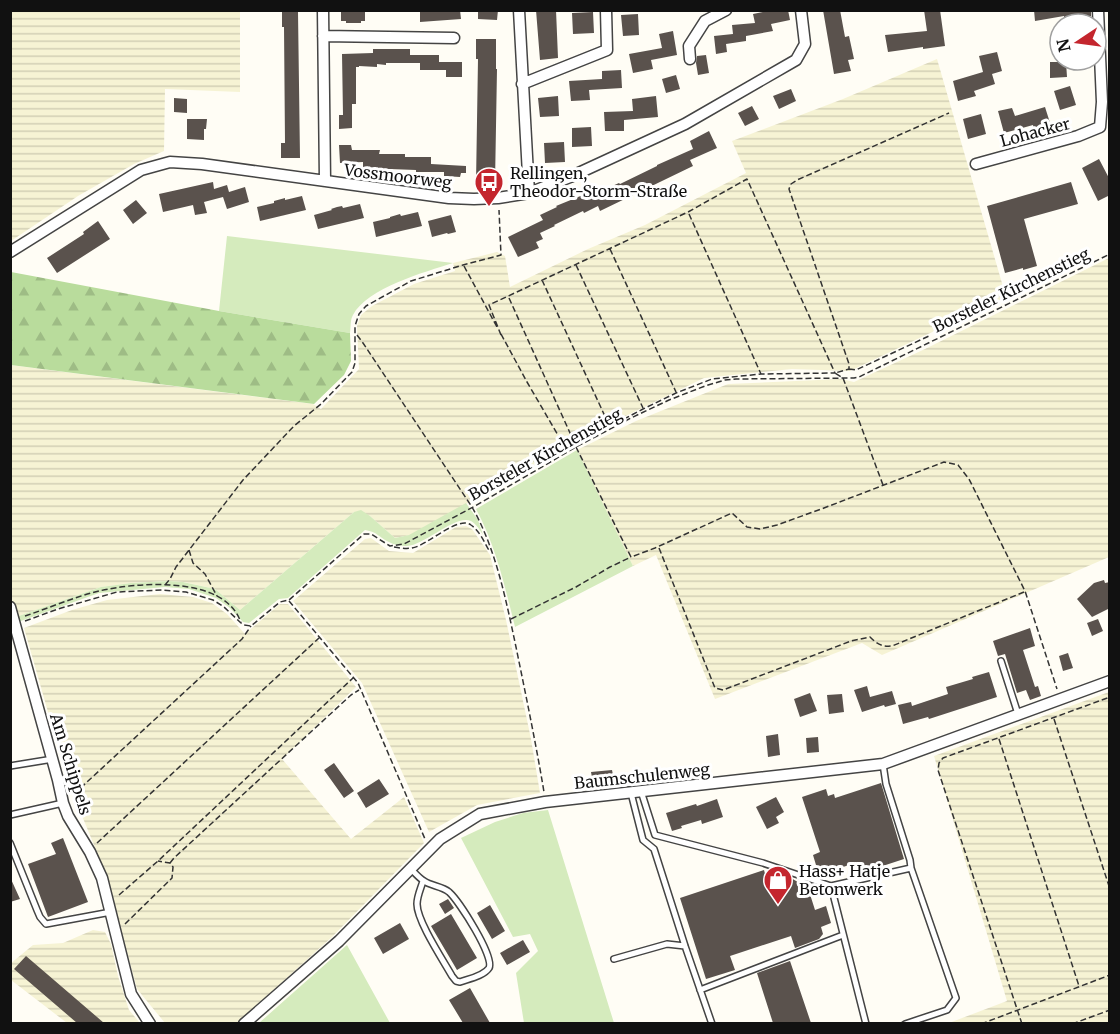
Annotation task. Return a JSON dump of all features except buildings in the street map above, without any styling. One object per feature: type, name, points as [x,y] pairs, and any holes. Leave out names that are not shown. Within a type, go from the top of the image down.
[{"type":"street","points":[[323,10],[325,181]]},
{"type":"street","points":[[519,10],[529,193]]},
{"type":"street","points":[[522,84],[607,50],[606,10]]},
{"type":"street","points":[[690,59],[689,46],[702,16],[726,10]]},
{"type":"street","name":"Vossmoorweg","points":[[10,252],[141,170],[170,162],[202,164],[449,198],[498,198],[529,193],[570,177],[685,124],[796,60],[805,44],[801,10]]},
{"type":"street","name":"Lohacker","points":[[976,164],[1105,127],[1101,102],[1098,10]]},
{"type":"street","points":[[323,36],[454,38]]},
{"type":"street","name":"Am Schippels","points":[[10,607],[53,759],[63,803],[102,878],[131,994],[150,1023]]},
{"type":"street","name":"Baumschulenweg","points":[[244,1023],[339,941],[440,839],[480,814],[545,802],[883,764],[1110,681]]},
{"type":"lane","points":[[1001,661],[1018,714]]},
{"type":"lane","points":[[10,766],[53,759]]},
{"type":"lane","points":[[883,764],[886,784],[911,868],[956,998],[947,1010],[905,1023]]},
{"type":"lane","points":[[636,792],[655,835],[763,863],[831,886],[911,868]]},
{"type":"lane","points":[[636,792],[643,840],[654,849],[712,1023]]},
{"type":"lane","points":[[10,815],[63,803]]},
{"type":"lane","points":[[10,843],[37,910],[46,924],[109,907]]},
{"type":"lane","points":[[410,868],[423,881],[447,890],[464,911],[485,948],[490,963],[483,974],[460,982],[452,976],[423,925],[418,911],[417,901],[423,881]]},
{"type":"lane","points":[[831,886],[866,1023]]},
{"type":"lane","points":[[700,990],[843,935]]},
{"type":"lane","points":[[614,959],[668,944],[685,946]]},
{"type":"path","points":[[849,369],[791,198],[790,184],[949,113]]},
{"type":"path","points":[[501,335],[489,305],[688,212],[747,179],[835,373],[843,378],[883,485]]},
{"type":"path","points":[[165,585],[189,549],[243,480],[294,426],[321,404],[352,372],[355,363],[355,326],[358,314],[366,306],[411,281],[501,255],[498,198]]},
{"type":"path","points":[[688,212],[761,374]]},
{"type":"path","points":[[610,249],[676,393]]},
{"type":"path","name":"Borsteler Kirchenstieg","points":[[390,546],[404,544],[475,506],[576,446],[669,400],[725,380],[859,377],[1110,254]]},
{"type":"path","points":[[576,264],[643,409]]},
{"type":"path","points":[[463,265],[526,382],[562,442],[568,447],[576,446],[609,426],[676,393],[712,379],[761,374],[835,373],[849,369],[856,370],[929,336]]},
{"type":"path","points":[[542,280],[609,426]]},
{"type":"path","points":[[508,297],[576,446],[631,557]]},
{"type":"path","points":[[355,334],[482,524],[510,620],[534,734],[545,802]]},
{"type":"path","points":[[510,620],[610,567],[732,513],[747,527],[760,529],[801,517],[944,462],[958,465],[969,480],[1024,591],[1060,699]]},
{"type":"path","points":[[63,803],[242,639],[251,626],[280,602],[289,600],[364,534],[371,534],[390,546],[403,549],[414,548],[465,522],[476,529],[492,555]]},
{"type":"path","points":[[659,546],[715,688],[718,690],[870,637],[877,644],[885,647],[891,646],[1024,591]]},
{"type":"path","points":[[189,549],[193,563],[205,574],[217,596]]},
{"type":"path","points":[[14,624],[99,591],[131,586],[165,585],[204,590],[217,596],[234,609],[241,623]]},
{"type":"path","points":[[14,624],[117,592],[162,590],[186,592],[213,600],[241,623],[251,626]]},
{"type":"path","points":[[289,600],[360,689],[429,849]]},
{"type":"path","points":[[90,852],[319,638]]},
{"type":"path","points":[[109,907],[353,678]]},
{"type":"path","points":[[170,863],[360,689]]},
{"type":"path","points":[[1022,1023],[938,770],[939,763],[944,758],[1109,697],[1110,702]]},
{"type":"path","points":[[1054,718],[1110,889]]},
{"type":"path","points":[[999,738],[1079,986]]},
{"type":"path","points":[[158,861],[170,863]]},
{"type":"path","points":[[117,934],[128,920],[172,878],[173,867],[170,863]]},
{"type":"path","points":[[981,1023],[1110,975]]},
{"type":"path","points":[[1072,1023],[1110,1010]]},
{"type":"shaded area","points":[[11,10],[240,11],[240,92],[165,89],[164,151],[134,164],[78,196],[11,241]]},
{"type":"shaded area","points":[[937,59],[1006,297],[850,371],[792,369],[704,378],[572,442],[563,450],[410,535],[395,538],[370,516],[354,512],[240,610],[215,589],[169,581],[101,587],[16,617],[10,594],[10,365],[313,404],[321,409],[359,369],[357,326],[361,315],[372,306],[414,284],[455,271],[453,263],[497,252],[505,256],[510,287],[588,249],[645,225],[746,173],[732,141],[843,99]]},
{"type":"shaded area","points":[[1109,258],[1109,557],[882,655],[862,643],[715,699],[656,555],[633,566],[577,450],[636,421],[728,384],[841,379],[854,382]]},
{"type":"shaded area","points":[[466,526],[472,529],[490,555],[531,739],[540,793],[477,805],[429,832],[362,683],[293,601],[365,539],[371,538],[389,551],[413,553],[456,527]]},
{"type":"shaded area","points":[[160,594],[193,597],[212,603],[227,614],[245,634],[280,604],[288,604],[356,687],[282,759],[351,839],[404,797],[424,843],[332,937],[237,1023],[165,1023],[137,989],[106,874],[68,782],[24,628],[107,600]]},
{"type":"shaded area","points":[[1109,692],[1109,1023],[949,1023],[1007,1001],[934,756]]},
{"type":"shaded area","points":[[93,930],[105,932],[111,944],[129,1010],[140,1023],[67,1023],[11,980],[10,964],[33,945],[63,943]]},
{"type":"green space","points":[[227,236],[453,263],[398,282],[371,297],[360,305],[353,315],[350,333],[219,311]]},
{"type":"green space","points":[[11,272],[350,333],[351,361],[344,375],[314,404],[11,365]]},
{"type":"green space","points":[[577,450],[633,566],[515,627],[504,582],[476,509]]},
{"type":"green space","points":[[466,503],[478,520],[483,535],[473,522],[465,520],[422,541],[405,546],[391,543],[365,530],[288,598],[279,599],[249,623],[243,622],[230,608],[216,598],[189,589],[165,587],[99,593],[18,622],[16,617],[101,587],[169,581],[215,589],[240,610],[354,512],[361,510],[395,538],[409,535]]},
{"type":"green space","points":[[548,810],[614,1023],[524,1023],[516,973],[538,951],[530,934],[513,937],[461,838],[495,822],[523,813]]},
{"type":"green space","points":[[347,945],[390,1023],[259,1023]]},
{"type":"place","name":"Rellingen, Theodor-Storm-Straße","points":[[489,208]]},
{"type":"place","name":"Hass+ Hatje Betonwerk","points":[[778,906]]}]
